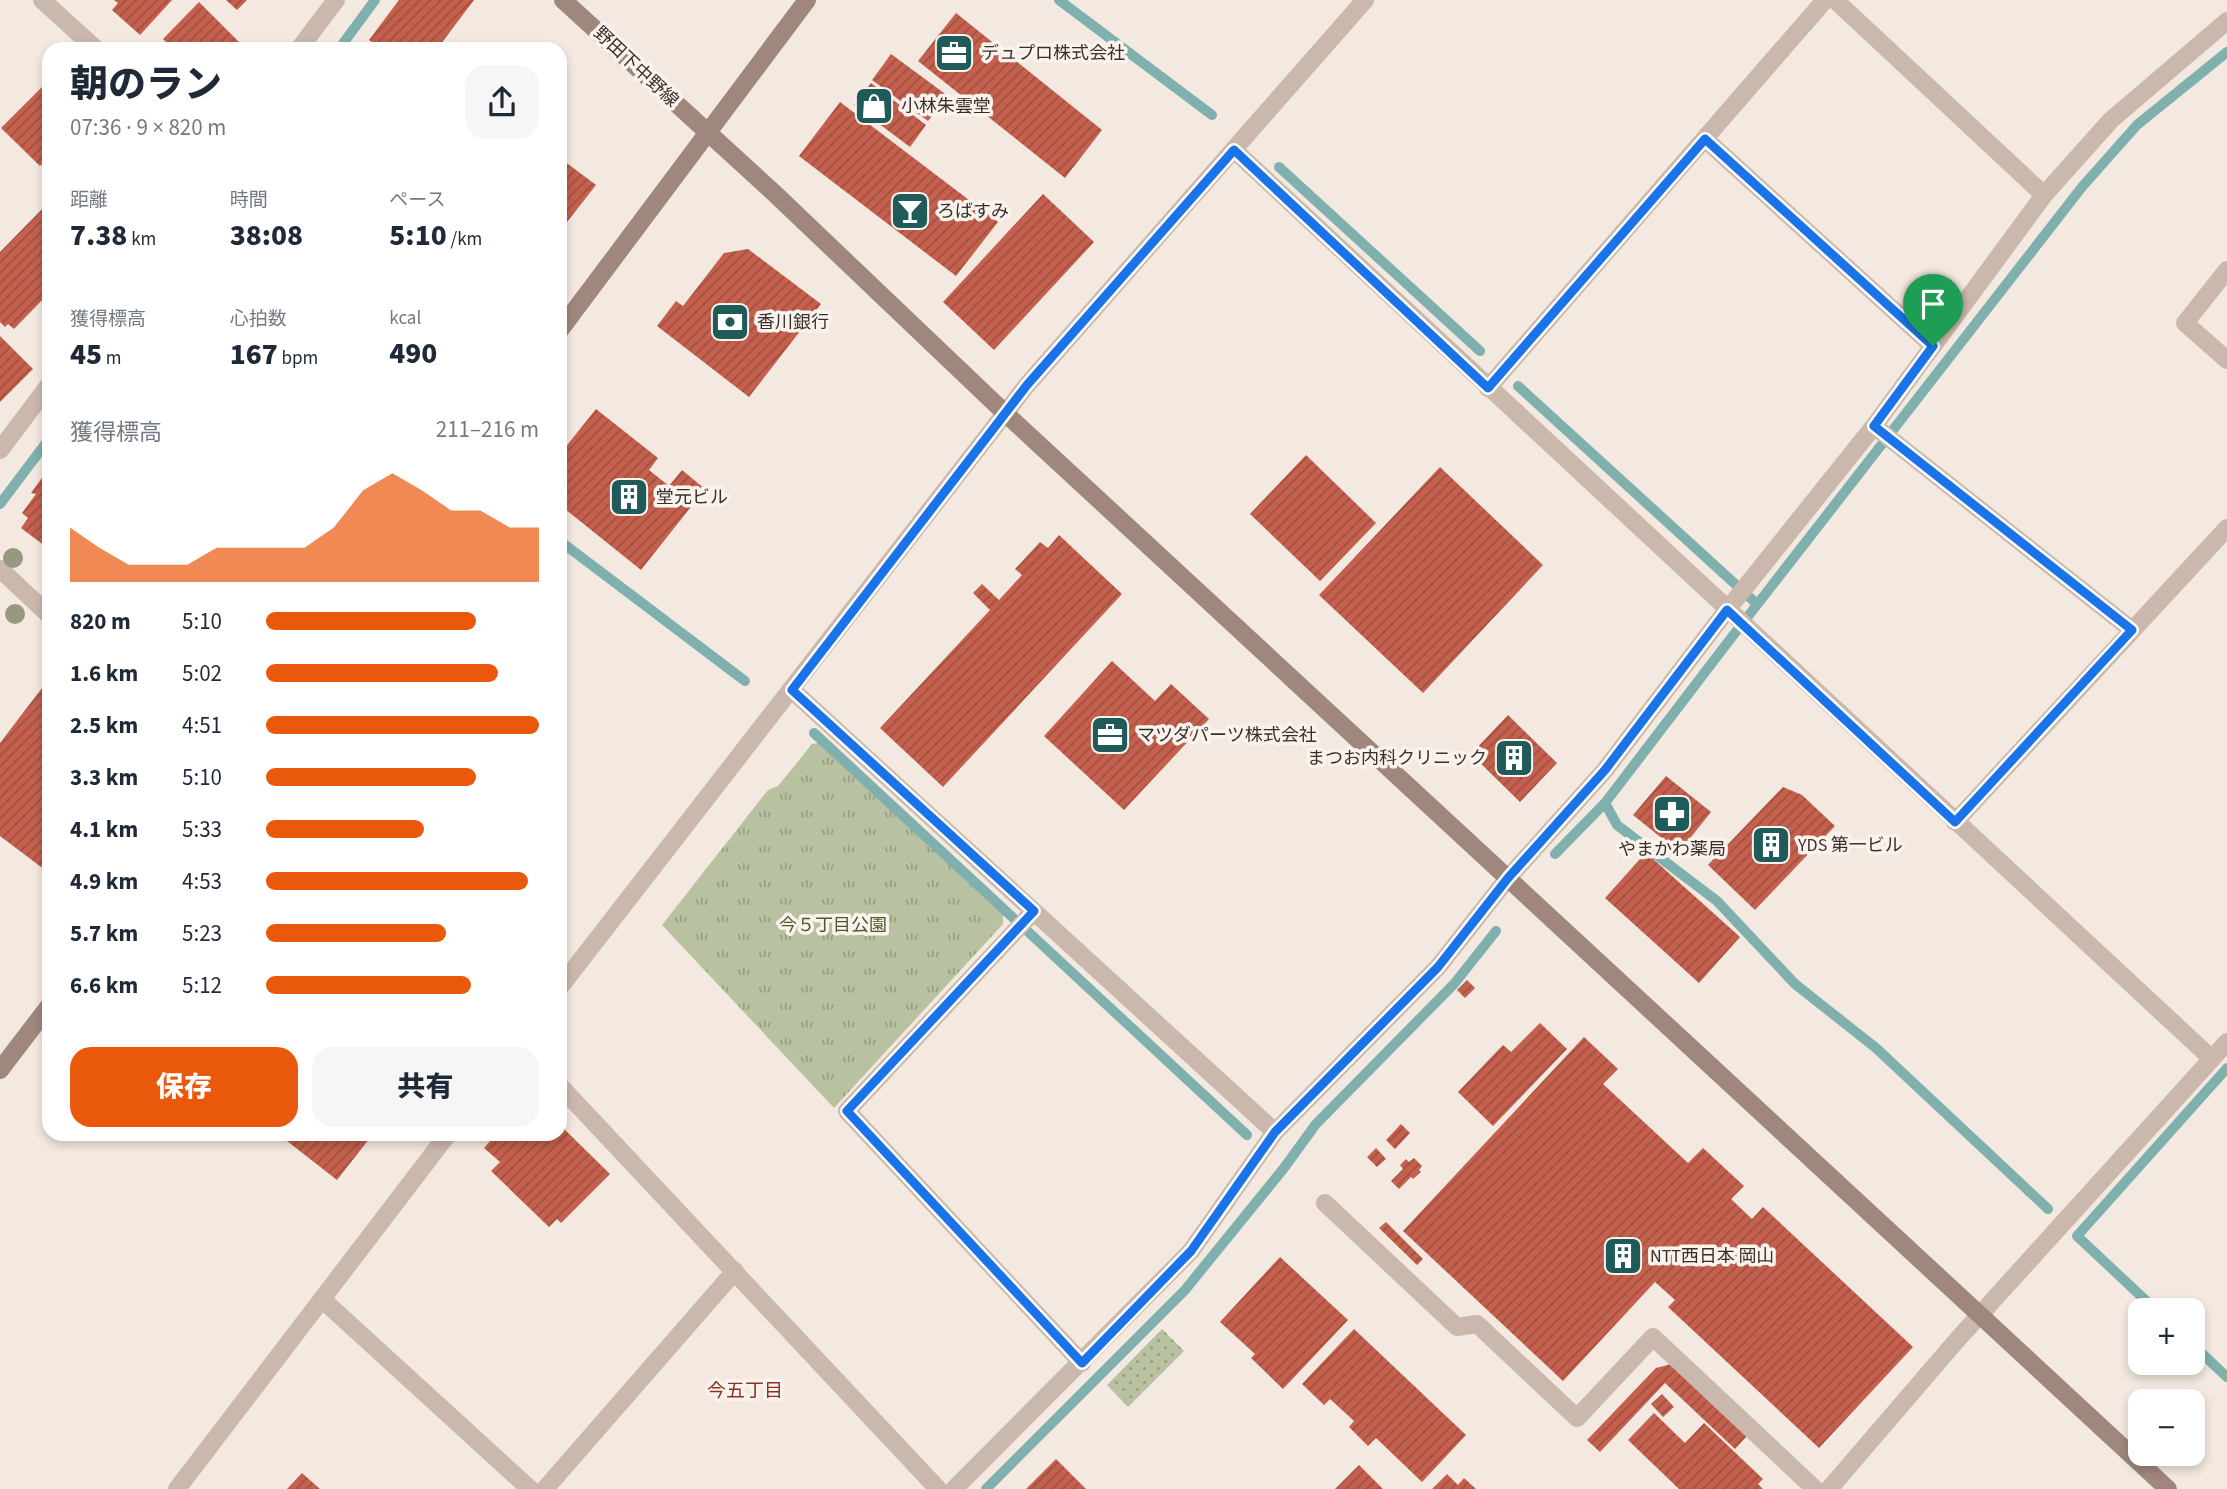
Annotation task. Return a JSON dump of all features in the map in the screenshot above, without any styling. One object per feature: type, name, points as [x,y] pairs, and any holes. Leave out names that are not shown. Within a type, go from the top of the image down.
[{"type":"street","points":[[42,0],[88,42]]},
{"type":"street","points":[[304,42],[336,0]]},
{"type":"street","name":"野田下中野線","points":[[563,0],[1005,413],[2168,1489]]},
{"type":"street","points":[[567,321],[807,0]]},
{"type":"street","points":[[567,978],[1036,375],[1365,0]]},
{"type":"street","points":[[1488,388],[1825,0]]},
{"type":"street","points":[[1835,0],[2044,195]]},
{"type":"street","points":[[954,1489],[1191,1251],[1275,1132],[1438,967],[1508,878],[1736,618],[1742,591],[1884,433],[1933,346],[2044,195],[2111,120],[2227,21]]},
{"type":"street","points":[[1705,139],[1933,346]]},
{"type":"street","points":[[1234,150],[2212,1059]]},
{"type":"street","points":[[2227,271],[2185,323],[2227,360]]},
{"type":"street","points":[[0,450],[42,394]]},
{"type":"street","points":[[1884,433],[2132,630]]},
{"type":"street","points":[[1955,822],[2227,528]]},
{"type":"street","points":[[0,569],[42,608]]},
{"type":"street","points":[[792,690],[1025,920],[1275,1132]]},
{"type":"street","points":[[1025,920],[847,1111],[1082,1363]]},
{"type":"street","points":[[0,1070],[42,1015]]},
{"type":"street","points":[[1838,1486],[1982,1315],[2227,1042]]},
{"type":"street","points":[[567,1093],[938,1489]]},
{"type":"street","points":[[177,1489],[443,1141]]},
{"type":"street","points":[[1325,1203],[1457,1327],[1477,1324],[1577,1418],[1653,1337],[1815,1489]]},
{"type":"street","points":[[545,1489],[735,1271]]},
{"type":"street","points":[[323,1300],[530,1489]]},
{"type":"green space","name":"今５丁目公園","points":[[818,743],[1003,915],[1003,924],[834,1108],[662,925],[768,790],[778,786],[812,744]]},
{"type":"green space","points":[[1162,1329],[1184,1351],[1128,1407],[1107,1385]]},
{"type":"building","points":[[114,0],[172,0],[140,35],[112,10],[118,3]]},
{"type":"building","points":[[226,0],[247,0],[237,10]]},
{"type":"building","points":[[399,0],[474,0],[442,42],[369,40]]},
{"type":"building","points":[[199,2],[239,42],[166,42],[163,39]]},
{"type":"building","points":[[956,13],[1102,130],[1065,178],[918,61]]},
{"type":"building","points":[[891,54],[948,96],[928,121],[872,80]]},
{"type":"building","points":[[871,83],[926,125],[910,147],[854,105]]},
{"type":"building","points":[[42,87],[40,166],[1,128]]},
{"type":"building","points":[[840,102],[998,222],[956,276],[799,156]]},
{"type":"building","points":[[567,163],[596,185],[567,222]]},
{"type":"building","points":[[1043,194],[1094,242],[994,350],[943,302]]},
{"type":"building","points":[[42,209],[42,300],[14,329],[8,324],[5,327],[0,322],[0,252]]},
{"type":"building","points":[[748,249],[821,304],[749,397],[657,326],[676,301],[683,306],[724,253]]},
{"type":"building","points":[[0,336],[33,369],[0,402]]},
{"type":"building","name":"堂元ビル","points":[[596,409],[658,458],[649,470],[669,486],[682,470],[705,489],[641,570],[567,511],[567,445]]},
{"type":"building","points":[[1306,455],[1376,523],[1320,581],[1250,514]]},
{"type":"building","points":[[1440,467],[1543,565],[1423,693],[1319,595]]},
{"type":"building","points":[[42,478],[42,544],[21,528],[28,518],[22,513],[36,494],[31,493]]},
{"type":"building","points":[[1059,535],[1122,594],[943,787],[880,728],[990,610],[973,593],[982,584],[999,600],[1022,575],[1015,569],[1040,542],[1048,548]]},
{"type":"building","points":[[1112,661],[1155,701],[1171,684],[1209,719],[1124,810],[1044,736]]},
{"type":"building","points":[[42,688],[42,868],[0,836],[0,743]]},
{"type":"building","name":"まつお内科クリニック","points":[[1508,715],[1557,763],[1520,802],[1471,754]]},
{"type":"building","name":"やまかわ薬局","points":[[1666,776],[1711,812],[1679,852],[1633,815]]},
{"type":"building","name":"YDS 第一ビル","points":[[1783,787],[1802,795],[1835,826],[1755,910],[1708,865]]},
{"type":"building","points":[[1652,858],[1740,937],[1699,983],[1605,898],[1640,859]]},
{"type":"building","points":[[1467,980],[1475,988],[1465,998],[1457,990]]},
{"type":"building","points":[[1540,1023],[1567,1049],[1493,1126],[1458,1092],[1503,1045],[1511,1052]]},
{"type":"building","name":"NTT西日本 岡山","points":[[1584,1037],[1618,1069],[1603,1084],[1688,1163],[1703,1148],[1744,1186],[1731,1199],[1752,1219],[1763,1207],[1913,1347],[1819,1448],[1668,1307],[1675,1300],[1655,1282],[1563,1381],[1403,1231]]},
{"type":"building","points":[[1401,1124],[1410,1133],[1395,1149],[1386,1140]]},
{"type":"building","points":[[567,1132],[610,1174],[561,1223],[557,1219],[549,1227],[491,1171],[500,1162],[484,1148],[490,1141],[567,1141]]},
{"type":"building","points":[[287,1141],[368,1141],[337,1180]]},
{"type":"building","points":[[1376,1148],[1386,1159],[1377,1167],[1367,1157]]},
{"type":"building","points":[[1414,1158],[1422,1166],[1419,1170],[1421,1172],[1413,1179],[1411,1177],[1399,1189],[1391,1181],[1403,1169],[1400,1165],[1406,1159],[1409,1162]]},
{"type":"building","points":[[1386,1222],[1423,1259],[1417,1265],[1379,1228]]},
{"type":"building","points":[[1280,1257],[1348,1320],[1283,1389],[1251,1358],[1255,1354],[1220,1322]]},
{"type":"building","points":[[1354,1329],[1466,1435],[1422,1482],[1376,1438],[1368,1446],[1349,1427],[1354,1421],[1330,1399],[1324,1405],[1302,1384]]},
{"type":"building","points":[[1671,1364],[1747,1436],[1735,1449],[1665,1383],[1600,1452],[1587,1440],[1656,1368]]},
{"type":"building","points":[[1662,1394],[1674,1407],[1663,1417],[1651,1404]]},
{"type":"building","points":[[1654,1413],[1685,1443],[1704,1423],[1763,1479],[1758,1484],[1763,1489],[1679,1489],[1628,1440]]},
{"type":"building","points":[[1056,1459],[1086,1489],[1026,1489]]},
{"type":"building","points":[[1359,1465],[1383,1489],[1335,1489]]},
{"type":"building","points":[[302,1473],[320,1489],[287,1489]]},
{"type":"building","points":[[1447,1474],[1458,1485],[1464,1478],[1476,1489],[1432,1489]]},
{"type":"waterway","points":[[344,42],[375,0]]},
{"type":"waterway","points":[[1059,0],[1212,115]]},
{"type":"waterway","points":[[1555,854],[1605,803],[2082,187],[2137,125],[2227,52]]},
{"type":"waterway","points":[[1279,167],[1480,351]]},
{"type":"waterway","points":[[1518,386],[1757,604]]},
{"type":"waterway","points":[[0,504],[42,448]]},
{"type":"waterway","points":[[567,546],[745,681]]},
{"type":"waterway","points":[[814,733],[1247,1135]]},
{"type":"waterway","points":[[1605,803],[1617,825],[1717,901],[1795,984],[1876,1048],[2048,1209]]},
{"type":"waterway","points":[[986,1489],[1185,1290],[1284,1168],[1316,1124],[1454,984],[1496,931]]},
{"type":"waterway","points":[[2143,1298],[2077,1236],[2227,1068]]},
{"type":"waterway","points":[[2205,1356],[2227,1377]]},
{"type":"place","name":"デュプロ株式会社","points":[[954,53]]},
{"type":"place","name":"小林朱雲堂","points":[[874,106]]},
{"type":"place","name":"ろばすみ","points":[[910,211]]},
{"type":"place","name":"香川銀行","points":[[730,322]]},
{"type":"place","name":"堂元ビル","points":[[629,497]]},
{"type":"place","name":"マツダパーツ株式会社","points":[[1110,735]]},
{"type":"place","name":"まつお内科クリニック","points":[[1514,758]]},
{"type":"place","name":"やまかわ薬局","points":[[1672,814]]},
{"type":"place","name":"YDS 第一ビル","points":[[1771,845]]},
{"type":"place","name":"NTT西日本 岡山","points":[[1623,1256]]},
{"type":"district","name":"今五丁目","points":[[745,1391]]},
{"type":"route","points":[[1705,139],[1933,346],[1874,426],[2132,630],[1955,822],[1727,610],[1605,770],[1484,906],[1438,967],[1275,1132],[1191,1251],[1082,1363],[847,1111],[1034,911],[792,690],[1027,385],[1234,150],[1488,388],[1705,139]]}]
